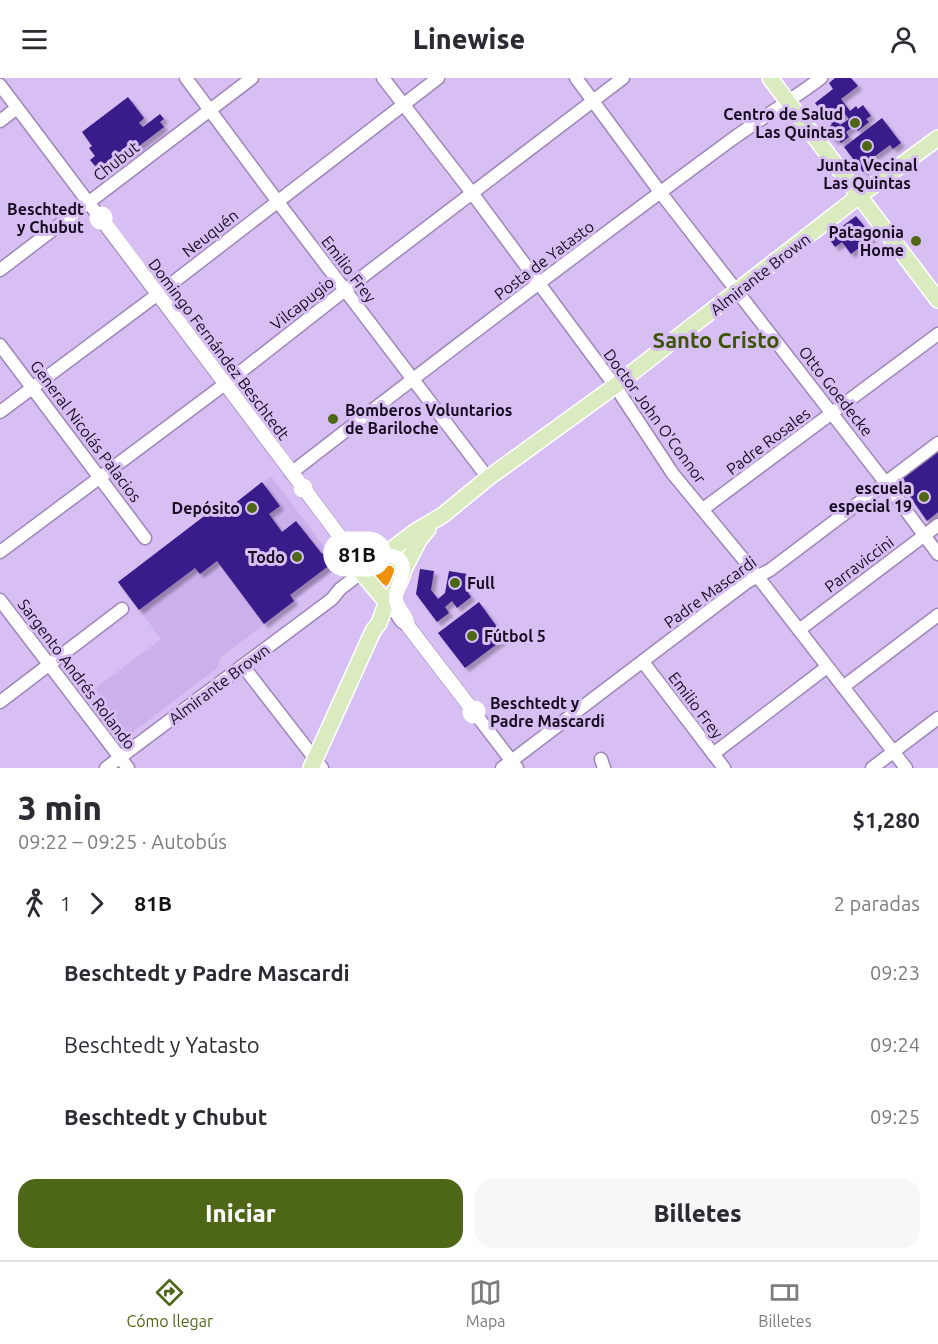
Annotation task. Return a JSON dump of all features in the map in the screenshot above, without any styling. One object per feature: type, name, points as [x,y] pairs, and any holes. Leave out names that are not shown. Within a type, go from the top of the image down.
[{"type":"main road","points":[[770,78],[937,297]]},
{"type":"main road","name":"Almirante Brown","points":[[316,765],[373,631],[382,604],[397,588],[419,540],[439,518],[488,478],[615,386],[859,196],[938,138]]},
{"type":"main road","name":"Almirante Brown","points":[[370,569],[416,531],[439,518]]},
{"type":"main road","points":[[386,600],[370,569],[391,556],[399,559],[404,571]]},
{"type":"street","name":"Emilio Frey","points":[[186,78],[488,478]]},
{"type":"street","name":"Chubut","points":[[0,270],[252,78]]},
{"type":"street","name":"Doctor John O'Connor","points":[[382,78],[472,193],[615,386],[673,474],[758,577],[906,768]]},
{"type":"street","name":"Neuquén","points":[[0,412],[158,294],[438,78]]},
{"type":"street","name":"Otto Goedecke","points":[[576,78],[660,192],[885,482],[938,554]]},
{"type":"street","name":"Vilcapugio","points":[[0,552],[225,384],[623,78]]},
{"type":"street","name":"Posta de Yatasto","points":[[291,473],[660,192],[758,120],[822,78]]},
{"type":"street","name":"Domingo Fernández Beschtedt","points":[[0,85],[291,473],[347,546],[356,551],[370,569]]},
{"type":"street","points":[[0,121],[17,108]]},
{"type":"street","name":"Padre Rosales","points":[[703,509],[938,334]]},
{"type":"street","name":"General Nicolás Palacios","points":[[0,345],[145,538]]},
{"type":"street","name":"Padre Mascardi","points":[[510,766],[747,582],[770,570],[938,443]]},
{"type":"street","name":"Parraviccini","points":[[799,630],[938,525]]},
{"type":"street","name":"Almirante Brown","points":[[106,768],[332,599],[340,589],[370,569]]},
{"type":"street","points":[[397,588],[397,604],[408,626],[510,766]]},
{"type":"street","name":"Sargento Andrés Rolando","points":[[0,600],[128,768]]},
{"type":"street","points":[[386,600],[401,621],[408,626]]},
{"type":"street","points":[[0,702],[122,609]]},
{"type":"street","points":[[843,687],[938,615]]},
{"type":"street","name":"Emilio Frey","points":[[642,662],[724,768]]},
{"type":"street","points":[[243,666],[316,765]]},
{"type":"street","points":[[713,754],[827,667]]},
{"type":"street","points":[[872,768],[938,718]]},
{"type":"shaded area","points":[[271,476],[335,561],[336,569],[221,657],[217,668],[128,736],[119,733],[89,693],[161,639],[118,582],[220,504],[225,511]]},
{"type":"shaded area","points":[[383,562],[398,566],[391,585],[385,585],[376,578],[377,570]]},
{"type":"building","points":[[835,78],[851,78],[858,86],[841,99],[850,111],[856,106],[858,109],[863,105],[871,116],[866,119],[869,122],[858,131],[854,126],[846,132],[849,137],[841,143],[838,139],[834,141],[829,134],[832,131],[829,127],[832,124],[815,103],[833,89],[829,83]],"holes":[[[845,114],[849,119],[840,125],[836,121]]]},
{"type":"building","points":[[128,97],[144,118],[139,123],[143,127],[160,114],[164,119],[160,122],[164,127],[126,156],[122,151],[103,166],[100,162],[95,166],[90,160],[95,156],[89,148],[92,146],[82,132]]},
{"type":"building","name":"Junta Vecinal Las Quintas","points":[[882,118],[901,143],[893,149],[890,145],[867,162],[870,166],[863,172],[844,147]]},
{"type":"building","points":[[856,216],[873,237],[851,254],[842,242],[835,247],[828,237]]},
{"type":"building","name":"escuela especial 19","points":[[938,451],[938,512],[927,521],[899,481]]},
{"type":"building","points":[[262,482],[280,506],[269,514],[282,532],[296,521],[322,554],[327,550],[335,561],[290,595],[294,601],[264,624],[217,561],[200,574],[195,568],[139,610],[118,582],[220,504],[225,511]]},
{"type":"building","points":[[420,569],[434,571],[431,590],[438,599],[445,593],[449,571],[467,574],[465,588],[471,597],[457,608],[452,601],[445,607],[449,613],[437,622],[416,594]]},
{"type":"building","name":"Fútbol 5","points":[[479,602],[505,638],[465,668],[438,633]]},
{"type":"bus line","name":"81B","points":[[101,218],[347,546],[368,561],[374,561],[383,556],[399,559],[404,567],[396,594],[398,607],[408,626],[474,712]]},
{"type":"place","name":"Centro de Salud Las Quintas","points":[[855,123]]},
{"type":"place","name":"Junta Vecinal Las Quintas","points":[[867,146]]},
{"type":"place","name":"Beschtedt y Chubut","points":[[101,218]]},
{"type":"place","name":"Patagonia Home","points":[[916,241]]},
{"type":"place","name":"Bomberos Voluntarios de Bariloche","points":[[333,419]]},
{"type":"place","name":"escuela especial 19","points":[[924,497]]},
{"type":"place","name":"Depósito","points":[[252,508]]},
{"type":"place","name":"Todo","points":[[297,557]]},
{"type":"place","name":"Full","points":[[455,583]]},
{"type":"place","name":"Fútbol 5","points":[[472,636]]},
{"type":"place","name":"Beschtedt y Padre Mascardi","points":[[474,712]]},
{"type":"district","name":"Santo Cristo","points":[[716,339]]}]
